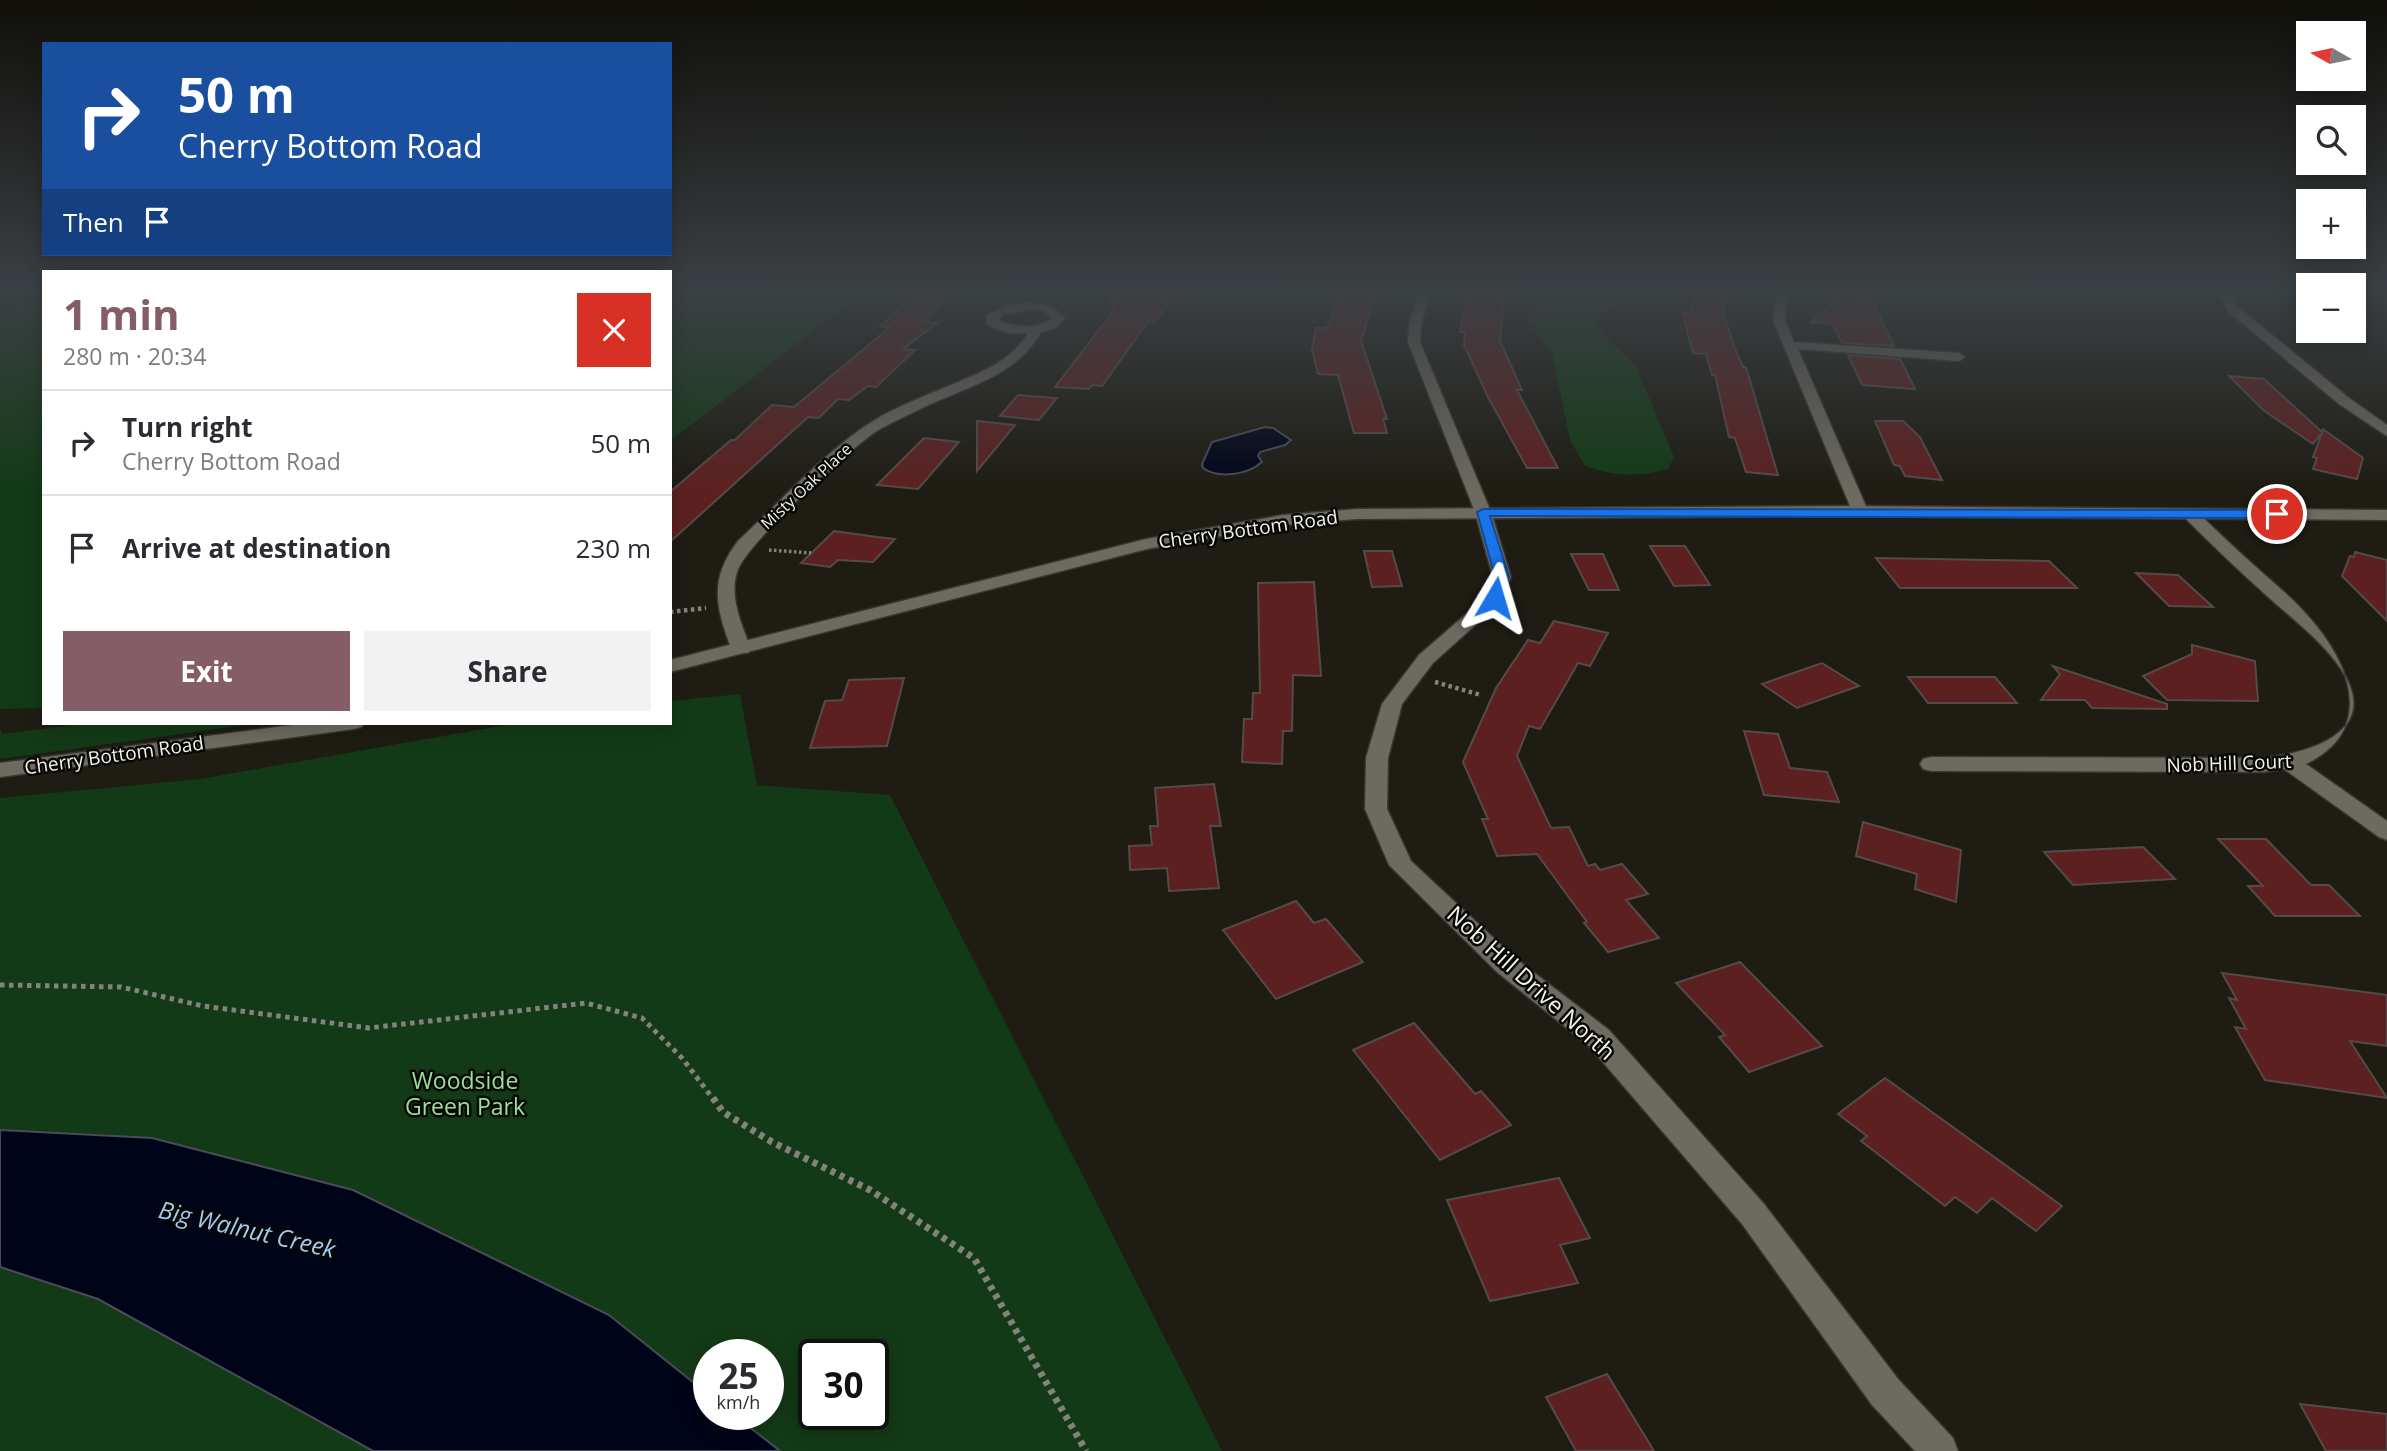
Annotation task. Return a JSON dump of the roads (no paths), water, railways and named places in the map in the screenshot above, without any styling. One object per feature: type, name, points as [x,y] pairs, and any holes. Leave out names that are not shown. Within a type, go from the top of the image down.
[{"type":"street","name":"Misty Oak Place","points":[[741,649],[727,606],[723,581],[730,560],[740,549],[836,454],[878,425],[1000,368],[1014,357]]},
{"type":"street","name":"Nob Hill Drive North","points":[[1421,357],[1483,512],[1502,577],[1495,598],[1426,659],[1392,704],[1377,758],[1376,809],[1402,865],[1506,965],[1599,1038],[1754,1214],[1885,1392],[1940,1451]]},
{"type":"street","points":[[1795,357],[1860,511]]},
{"type":"street","points":[[1955,357],[1959,357]]},
{"type":"street","points":[[2291,357],[2344,401],[2387,432]]},
{"type":"street","name":"Cherry Bottom Road","points":[[672,666],[1146,544],[1283,520],[1357,514],[1483,512],[2387,514]]},
{"type":"street","name":"Nob Hill Court","points":[[1931,764],[2158,766],[2290,763],[2314,757],[2340,745],[2356,730],[2364,710],[2360,685],[2344,661],[2321,636],[2190,514]]},
{"type":"street","name":"Cherry Bottom Road","points":[[0,771],[339,725]]},
{"type":"street","points":[[2290,763],[2387,832]]},
{"type":"water","points":[[1265,427],[1273,428],[1291,440],[1285,445],[1260,452],[1258,456],[1262,462],[1241,473],[1217,474],[1203,468],[1202,464],[1212,442]]},
{"type":"water","name":"Big Walnut Creek","points":[[0,1130],[152,1138],[353,1190],[609,1315],[693,1382],[693,1430],[753,1430],[780,1451],[373,1451],[98,1299],[0,1267]]},
{"type":"park label","name":"Woodside Green Park","points":[[465,1094]]}]
